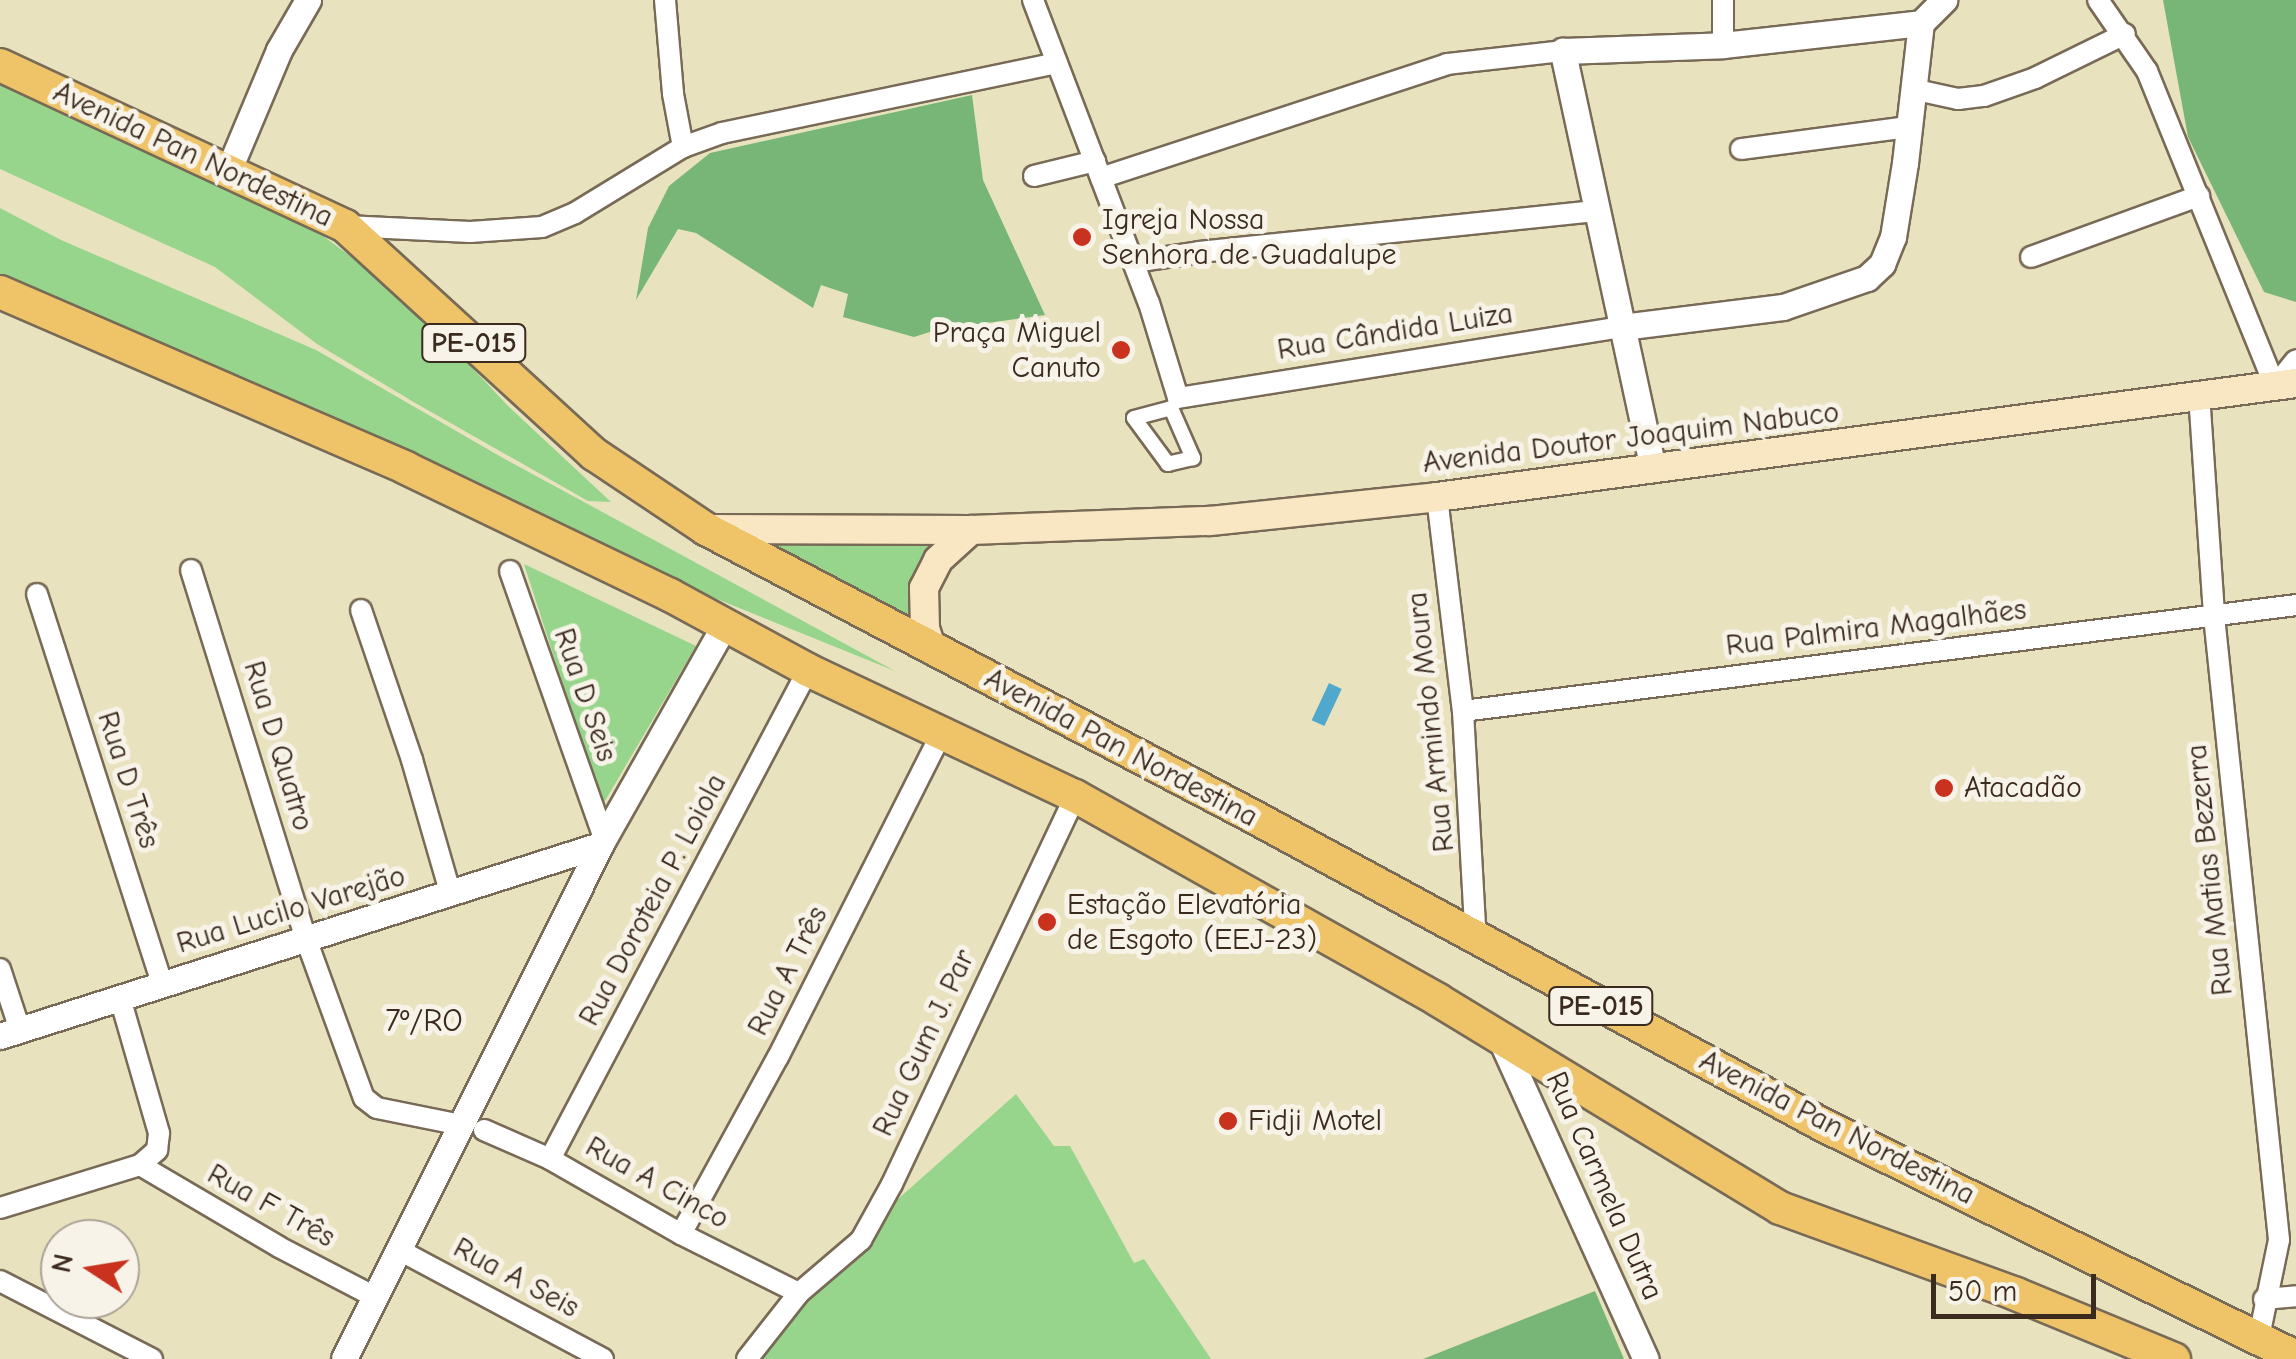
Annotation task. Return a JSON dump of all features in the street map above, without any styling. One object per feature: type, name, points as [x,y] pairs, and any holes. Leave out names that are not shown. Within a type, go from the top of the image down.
[{"type":"highway","name":"Avenida Pan Nordestina","points":[[0,65],[345,226],[594,454],[706,528],[1254,817],[1476,941],[1839,1133],[2278,1347]]},
{"type":"highway","name":"PE-015","points":[[0,292],[406,468],[725,624],[808,670],[1075,796],[1353,950],[1780,1208],[2160,1352]]},
{"type":"main road","name":"Avenida Doutor Joaquim Nabuco","points":[[706,528],[971,530],[1210,521],[1437,497],[2286,384]]},
{"type":"main road","points":[[932,650],[925,628],[924,588],[938,560],[971,530]]},
{"type":"street","points":[[229,169],[280,50],[308,0]]},
{"type":"street","points":[[665,0],[683,147]]},
{"type":"street","points":[[1034,0],[1134,262],[1598,211]]},
{"type":"street","points":[[1723,0],[1723,44]]},
{"type":"street","points":[[1622,327],[1784,307],[1867,278],[1882,264],[1893,237],[1922,22],[1944,0]]},
{"type":"street","points":[[2098,0],[2148,70],[2200,196],[2286,384]]},
{"type":"street","points":[[1034,176],[1098,170],[1447,64],[1563,50],[1723,44],[1922,22]]},
{"type":"street","points":[[1912,89],[1958,99],[1984,96],[2035,78],[2124,34]]},
{"type":"street","points":[[1563,50],[1654,469]]},
{"type":"street","points":[[345,226],[470,232],[542,226],[574,213],[683,147],[722,133],[1057,63]]},
{"type":"street","points":[[1741,148],[1908,127]]},
{"type":"street","points":[[2031,257],[2200,196]]},
{"type":"street","name":"Rua Cândida Luiza","points":[[1134,262],[1178,398],[1622,327]]},
{"type":"street","points":[[2286,384],[2296,360]]},
{"type":"street","name":"Rua Matias Bezerra","points":[[2199,394],[2214,616],[2279,1240],[2278,1262],[2264,1299],[2278,1347]]},
{"type":"street","points":[[1171,408],[1193,458],[1168,464],[1134,418],[1171,408]]},
{"type":"street","name":"Rua Armindo Moura","points":[[1437,497],[1463,711],[1476,941]]},
{"type":"street","name":"Rua D Quatro","points":[[190,570],[306,939],[368,1104],[472,1127]]},
{"type":"street","name":"Rua D Seis","points":[[510,571],[602,842]]},
{"type":"street","name":"Rua D Três","points":[[38,594],[162,984]]},
{"type":"street","name":"Rua Palmira Magalhães","points":[[1463,711],[2296,605]]},
{"type":"street","points":[[361,610],[452,895]]},
{"type":"street","points":[[344,1359],[374,1297],[472,1127],[602,842],[725,624]]},
{"type":"street","name":"Rua Doroteia P. Loiola","points":[[550,1159],[808,670]]},
{"type":"street","name":"Rua A Três","points":[[681,1234],[778,1056],[942,733]]},
{"type":"street","name":"Rua Gum J. Par","points":[[747,1359],[799,1293],[852,1251],[892,1184],[1075,796]]},
{"type":"street","name":"Rua Lucilo Varejão","points":[[10,1033],[452,895],[602,842]]},
{"type":"street","points":[[0,969],[10,1033]]},
{"type":"street","points":[[0,1208],[140,1165],[157,1150],[159,1133],[120,998]]},
{"type":"street","name":"Rua Carmela Dutra","points":[[1501,1040],[1646,1359]]},
{"type":"street","name":"Rua A Cinco","points":[[472,1127],[550,1159],[681,1234],[799,1293]]},
{"type":"street","name":"Rua F Três","points":[[140,1165],[279,1247],[374,1297]]},
{"type":"street","name":"Rua A Seis","points":[[401,1251],[603,1359]]},
{"type":"street","points":[[0,1281],[152,1359]]},
{"type":"street","points":[[2264,1299],[2296,1296]]},
{"type":"green space","points":[[2163,0],[2296,0],[2296,302],[2264,292],[2188,137]]},
{"type":"green space","points":[[0,82],[289,211],[406,297],[508,406],[611,502],[588,501],[417,404],[317,344],[215,267],[0,169]]},
{"type":"green space","points":[[972,95],[983,180],[1045,315],[936,330],[914,337],[843,317],[848,294],[821,285],[813,308],[696,233],[678,229],[636,300],[648,228],[669,186],[710,153]]},
{"type":"green space","points":[[0,208],[61,240],[316,350],[503,458],[895,671],[643,569],[0,282]]},
{"type":"green space","points":[[747,536],[952,546],[917,634]]},
{"type":"green space","points":[[524,564],[696,646],[602,806]]},
{"type":"green space","points":[[1016,1094],[1054,1146],[1070,1146],[1134,1263],[1144,1259],[1211,1359],[759,1359],[790,1317],[867,1246],[897,1200]]},
{"type":"green space","points":[[1595,1291],[1624,1359],[1423,1359]]},
{"type":"water","points":[[1329,683],[1342,689],[1324,726],[1312,720]]},
{"type":"place","name":"Igreja Nossa Senhora de Guadalupe","points":[[1082,237]]},
{"type":"place","name":"Praça Miguel Canuto","points":[[1121,350]]},
{"type":"place","name":"Atacadão","points":[[1944,788]]},
{"type":"place","name":"Estação Elevatória de Esgoto (EEJ-23)","points":[[1047,922]]},
{"type":"place","name":"Fidji Motel","points":[[1228,1121]]},
{"type":"district","name":"7º/RO","points":[[424,1021]]}]
